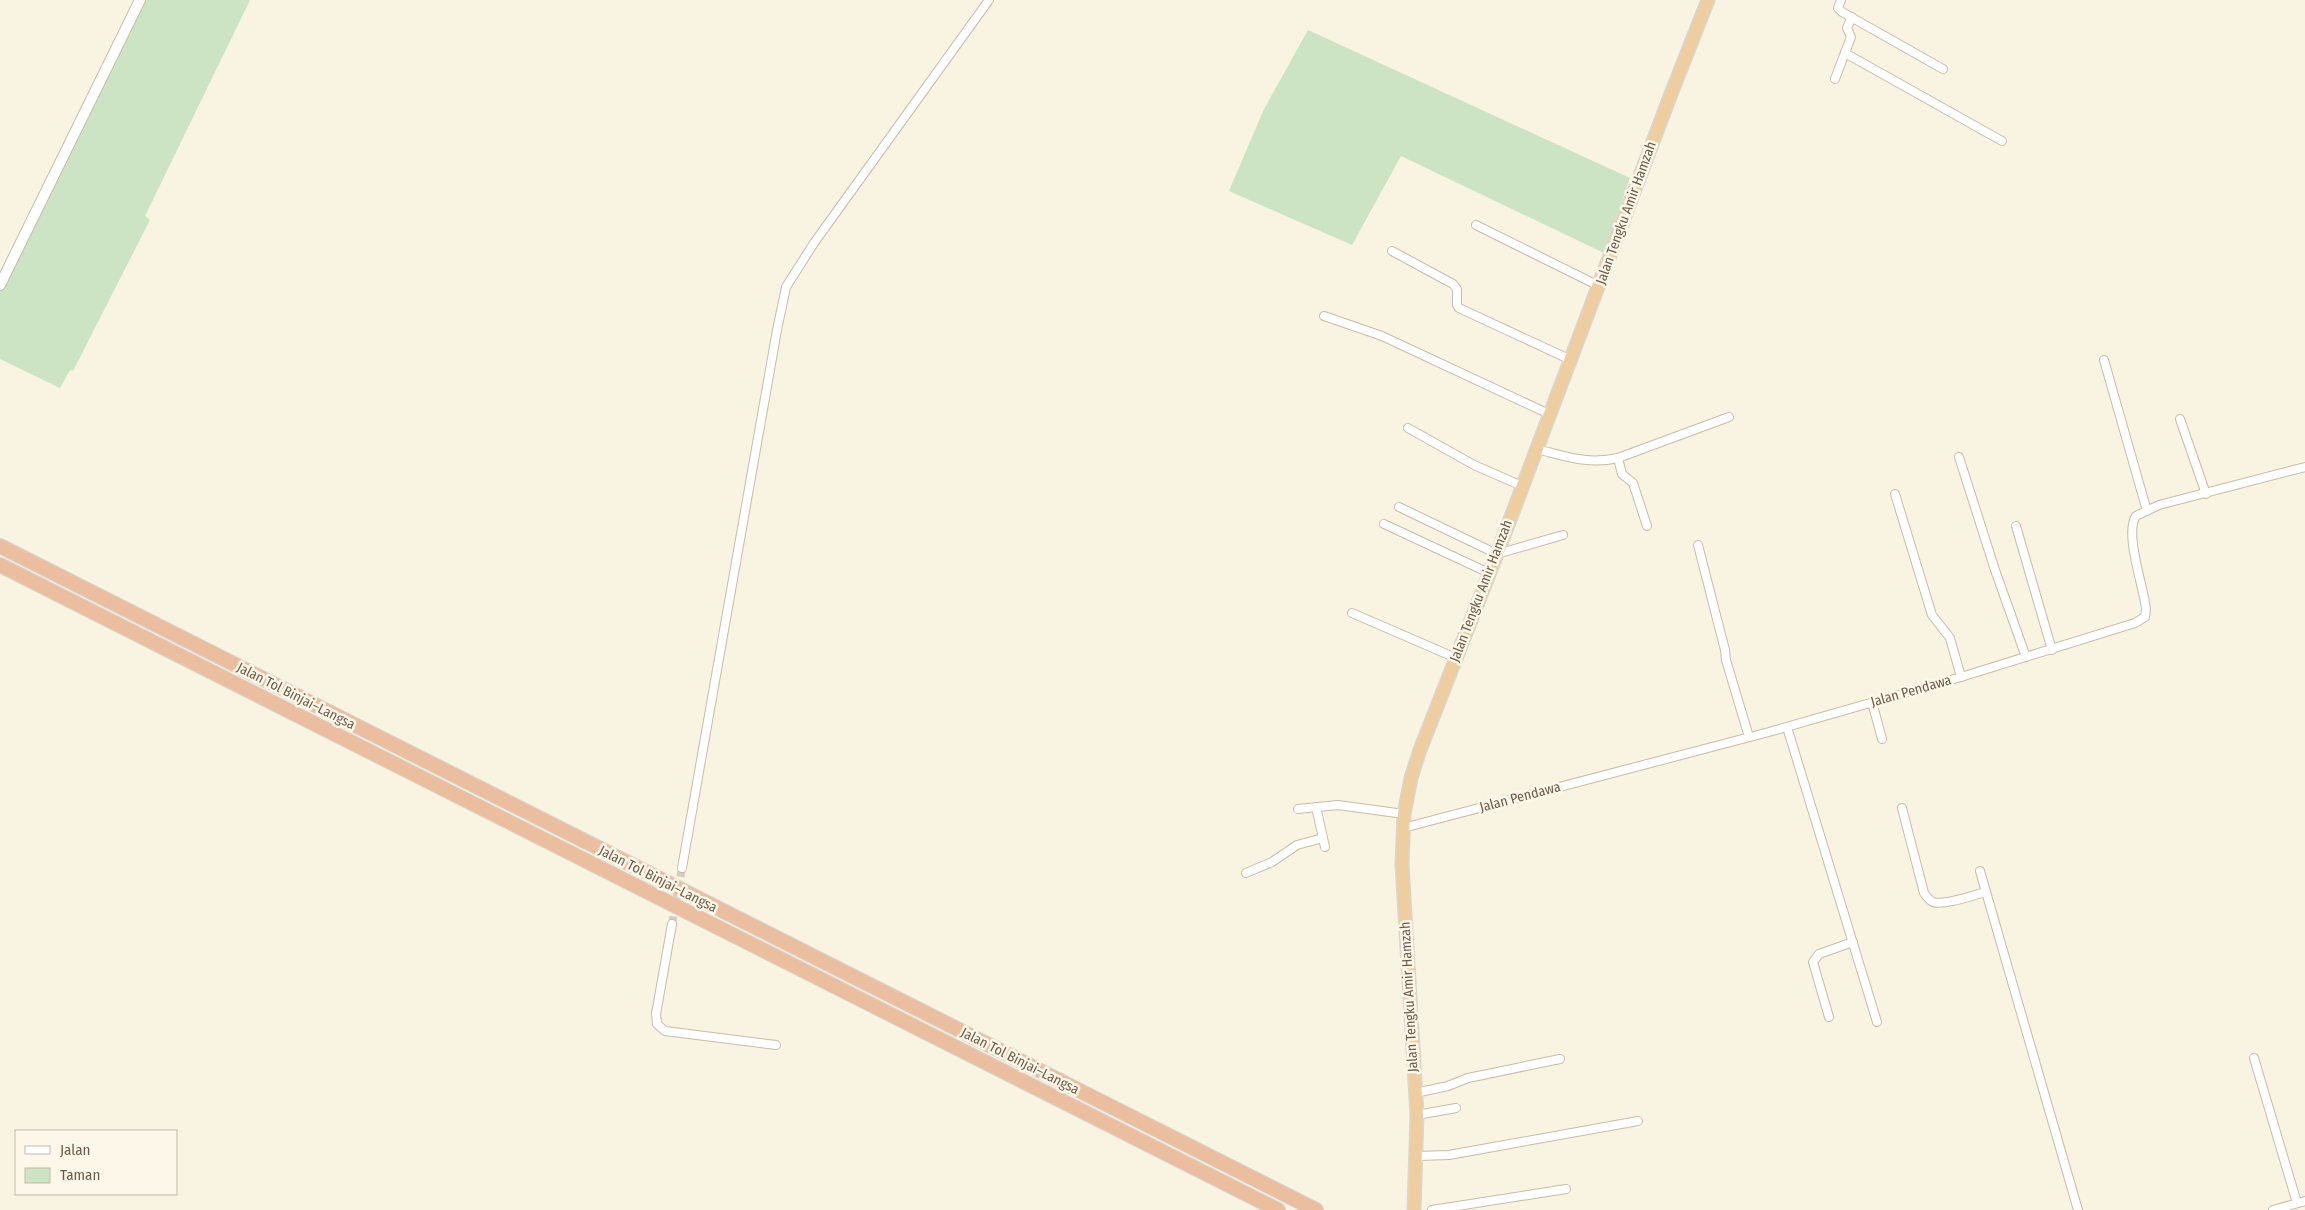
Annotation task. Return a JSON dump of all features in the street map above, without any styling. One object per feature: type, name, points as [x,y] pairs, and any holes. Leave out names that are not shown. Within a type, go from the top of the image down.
[{"type":"highway","name":"Jalan Tengku Amir Hamzah","points":[[1414,1210],[1417,1115],[1405,921],[1403,828],[1414,766],[1497,554],[1708,0]]},
{"type":"highway","name":"Jalan Tol Binjai–Langsa","points":[[0,546],[1316,1210]]},
{"type":"highway","name":"Jalan Tol Binjai–Langsa","points":[[0,565],[1278,1210]]},
{"type":"street","points":[[0,285],[140,0]]},
{"type":"street","points":[[682,868],[786,287],[834,213],[989,0]]},
{"type":"street","points":[[1840,0],[1839,10],[1943,69]]},
{"type":"street","points":[[1835,79],[1851,37],[1847,28],[1852,17]]},
{"type":"street","points":[[1845,53],[2002,141]]},
{"type":"street","points":[[1476,225],[1599,286]]},
{"type":"street","points":[[1392,251],[1453,284],[1457,289],[1457,305],[1459,308],[1570,360]]},
{"type":"street","points":[[1324,316],[1382,336],[1549,414]]},
{"type":"street","points":[[2104,360],[2147,511],[2159,506],[2305,467]]},
{"type":"street","points":[[1536,449],[1594,462],[1618,458],[1729,417]]},
{"type":"street","points":[[2180,419],[2206,494]]},
{"type":"street","points":[[1408,428],[1474,465],[1522,486]]},
{"type":"street","points":[[1959,457],[1995,570],[2026,657]]},
{"type":"street","points":[[1618,458],[1622,474],[1633,483],[1647,526]]},
{"type":"street","points":[[1895,494],[1932,615],[1950,638],[1961,677]]},
{"type":"street","points":[[1399,507],[1497,554],[1563,536]]},
{"type":"street","name":"Jalan Pendawa","points":[[1403,828],[1787,727],[2052,650],[2127,626],[2145,617],[2146,604],[2133,539],[2132,524],[2136,516],[2147,511]]},
{"type":"street","points":[[1384,524],[1489,572]]},
{"type":"street","points":[[2016,526],[2052,650]]},
{"type":"street","points":[[1698,545],[1726,660],[1749,737]]},
{"type":"street","points":[[1352,613],[1456,658]]},
{"type":"street","points":[[1872,702],[1882,739]]},
{"type":"street","points":[[1787,727],[1877,1022]]},
{"type":"street","points":[[1298,809],[1349,806],[1404,814]]},
{"type":"street","points":[[1316,807],[1325,847]]},
{"type":"street","points":[[1902,808],[1924,893],[1928,899],[1933,902],[1946,902],[1986,892]]},
{"type":"street","points":[[1246,873],[1272,862],[1297,845],[1323,838]]},
{"type":"street","points":[[1980,871],[2078,1210]]},
{"type":"street","points":[[672,924],[656,1014],[657,1024],[665,1030],[776,1045]]},
{"type":"street","points":[[1829,1017],[1813,962],[1819,954],[1853,942]]},
{"type":"street","points":[[2254,1058],[2301,1202],[2273,1210]]},
{"type":"street","points":[[1415,1093],[1448,1086],[1468,1078],[1560,1059]]},
{"type":"street","points":[[1417,1115],[1456,1108]]},
{"type":"street","points":[[1417,1156],[1449,1155],[1638,1121]]},
{"type":"street","points":[[1432,1210],[1566,1188]]},
{"type":"green space","points":[[139,0],[250,0],[145,216],[150,220],[73,371],[70,370],[60,388],[0,359],[0,285]]},
{"type":"green space","points":[[1308,30],[1630,178],[1604,253],[1401,156],[1352,245],[1229,191],[1264,109]]},
{"type":"tunnel","points":[[672,924],[682,868]]}]
